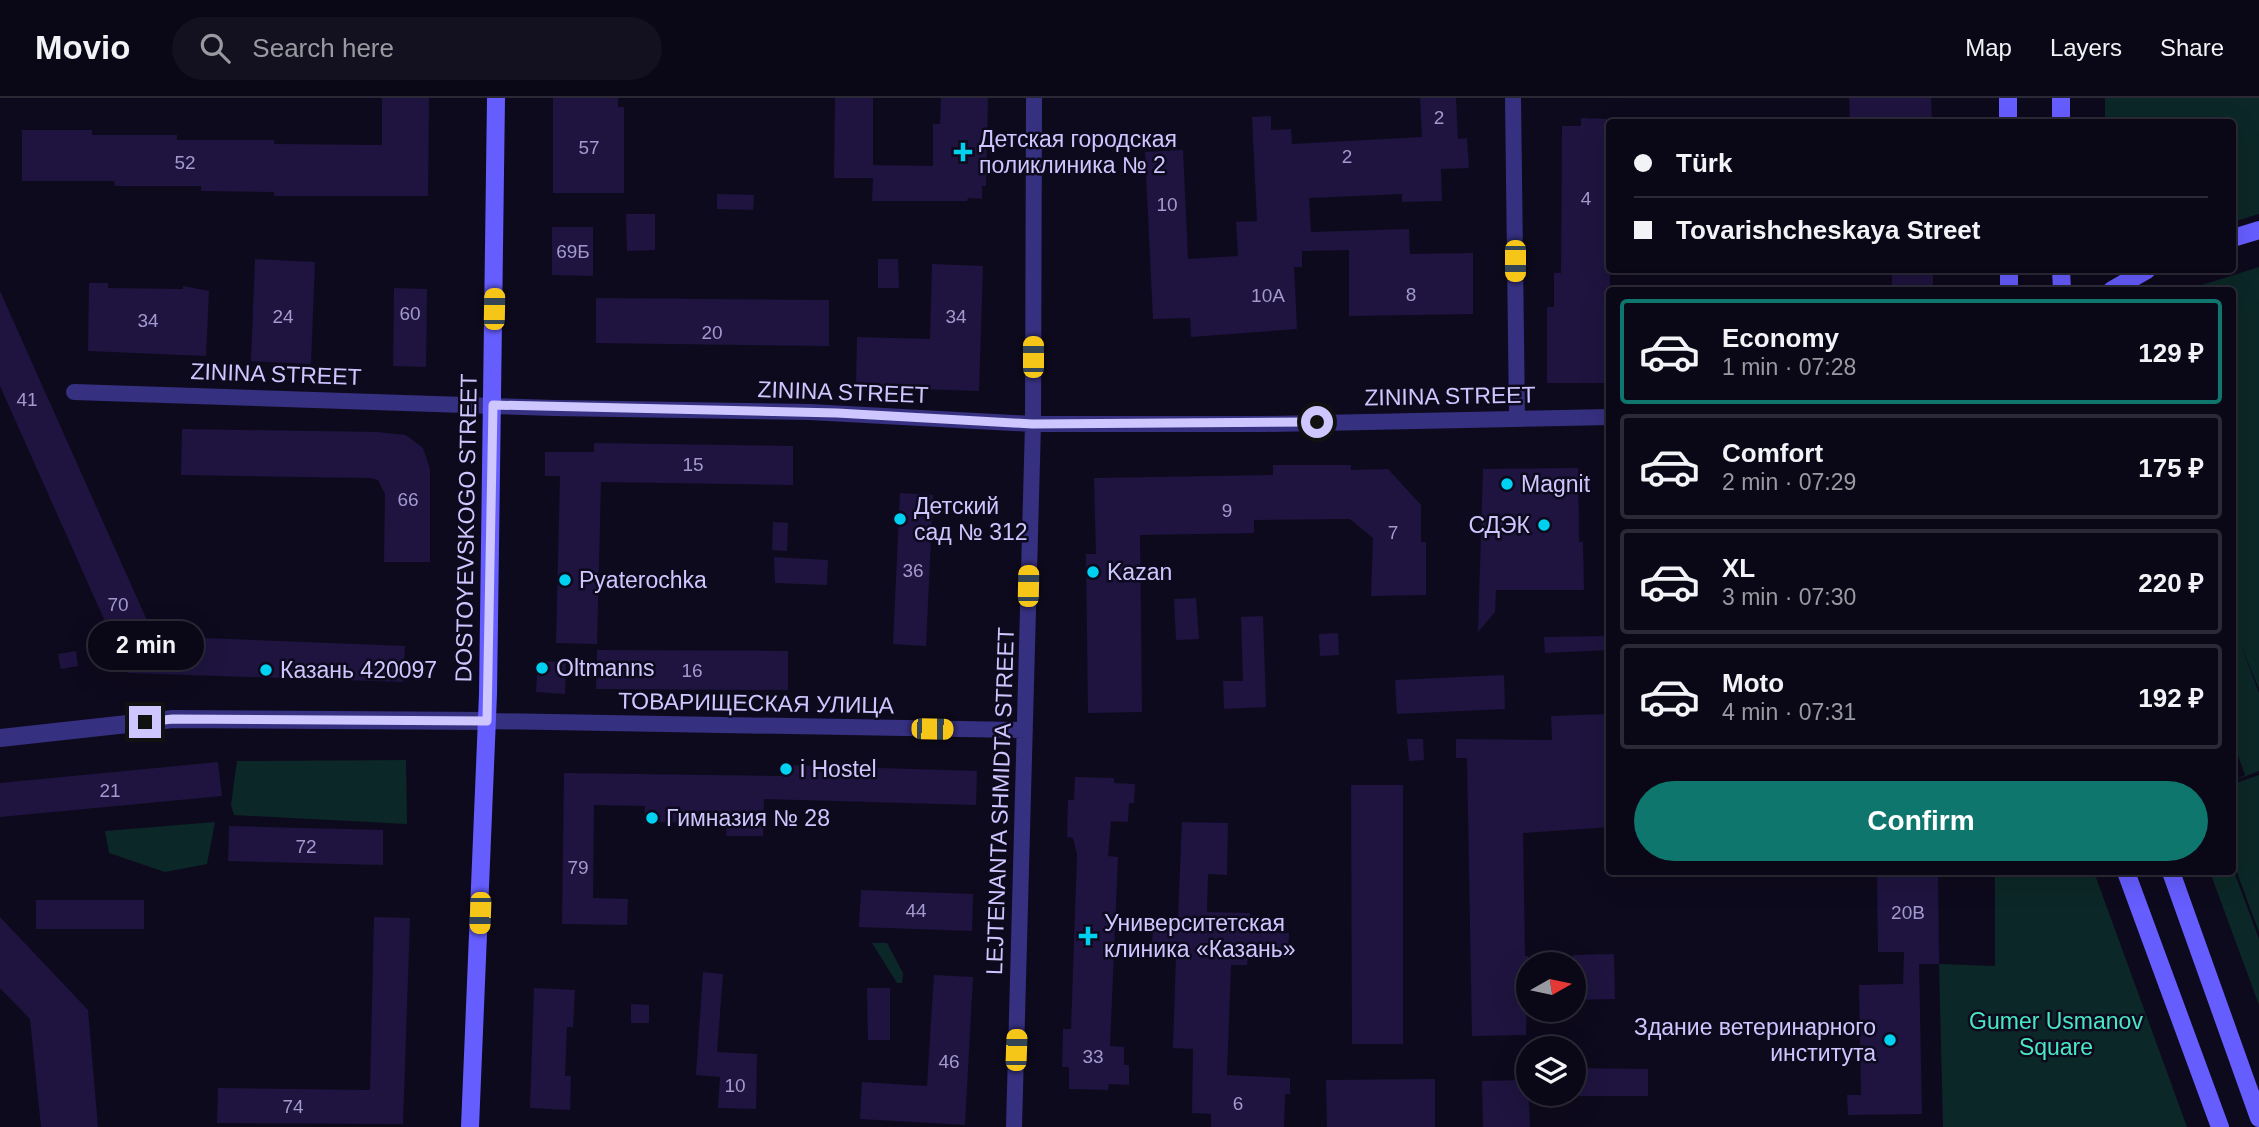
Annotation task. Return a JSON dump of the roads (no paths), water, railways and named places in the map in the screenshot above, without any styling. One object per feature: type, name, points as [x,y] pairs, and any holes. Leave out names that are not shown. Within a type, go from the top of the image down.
[{"type":"main road","name":"DOSTOYEVSKOGO STREET","points":[[470,1127],[487,721],[496,98]]},
{"type":"main road","points":[[2008,98],[2008,119]]},
{"type":"main road","points":[[2061,99],[2064,119]]},
{"type":"main road","points":[[2236,230],[2259,223]]},
{"type":"main road","points":[[2236,237],[2259,230]]},
{"type":"main road","points":[[2117,287],[2142,273]]},
{"type":"main road","points":[[2127,875],[2220,1127]]},
{"type":"main road","points":[[2172,875],[2259,1118]]},
{"type":"street","name":"LEJTENANTA SHMIDTA STREET","points":[[1014,1127],[1032,424],[1034,98]]},
{"type":"street","points":[[1513,98],[1517,417]]},
{"type":"street","name":"ZININA STREET","points":[[74,392],[823,413],[1032,424],[1264,424],[1606,416]]},
{"type":"street","points":[[0,738],[173,719],[487,721]]},
{"type":"street","name":"ТОВАРИЩЕСКАЯ УЛИЦА","points":[[487,721],[1025,730]]},
{"type":"place","name":"Детская городская поликлиника № 2","points":[[963,152]]},
{"type":"place","name":"Magnit","points":[[1507,484]]},
{"type":"place","name":"Детский сад № 312","points":[[900,519]]},
{"type":"place","name":"СДЭК","points":[[1544,525]]},
{"type":"place","name":"Kazan","points":[[1093,572]]},
{"type":"place","name":"Pyaterochka","points":[[565,580]]},
{"type":"place","name":"Oltmanns","points":[[542,668]]},
{"type":"place","name":"Казань 420097","points":[[266,670]]},
{"type":"place","name":"i Hostel","points":[[786,769]]},
{"type":"place","name":"Гимназия № 28","points":[[652,818]]},
{"type":"place","name":"Университетская клиника «Казань»","points":[[1088,936]]},
{"type":"place","name":"Здание ветеринарного института","points":[[1890,1040]]},
{"type":"park label","name":"Gumer Usmanov Square","points":[[2056,1034]]}]
